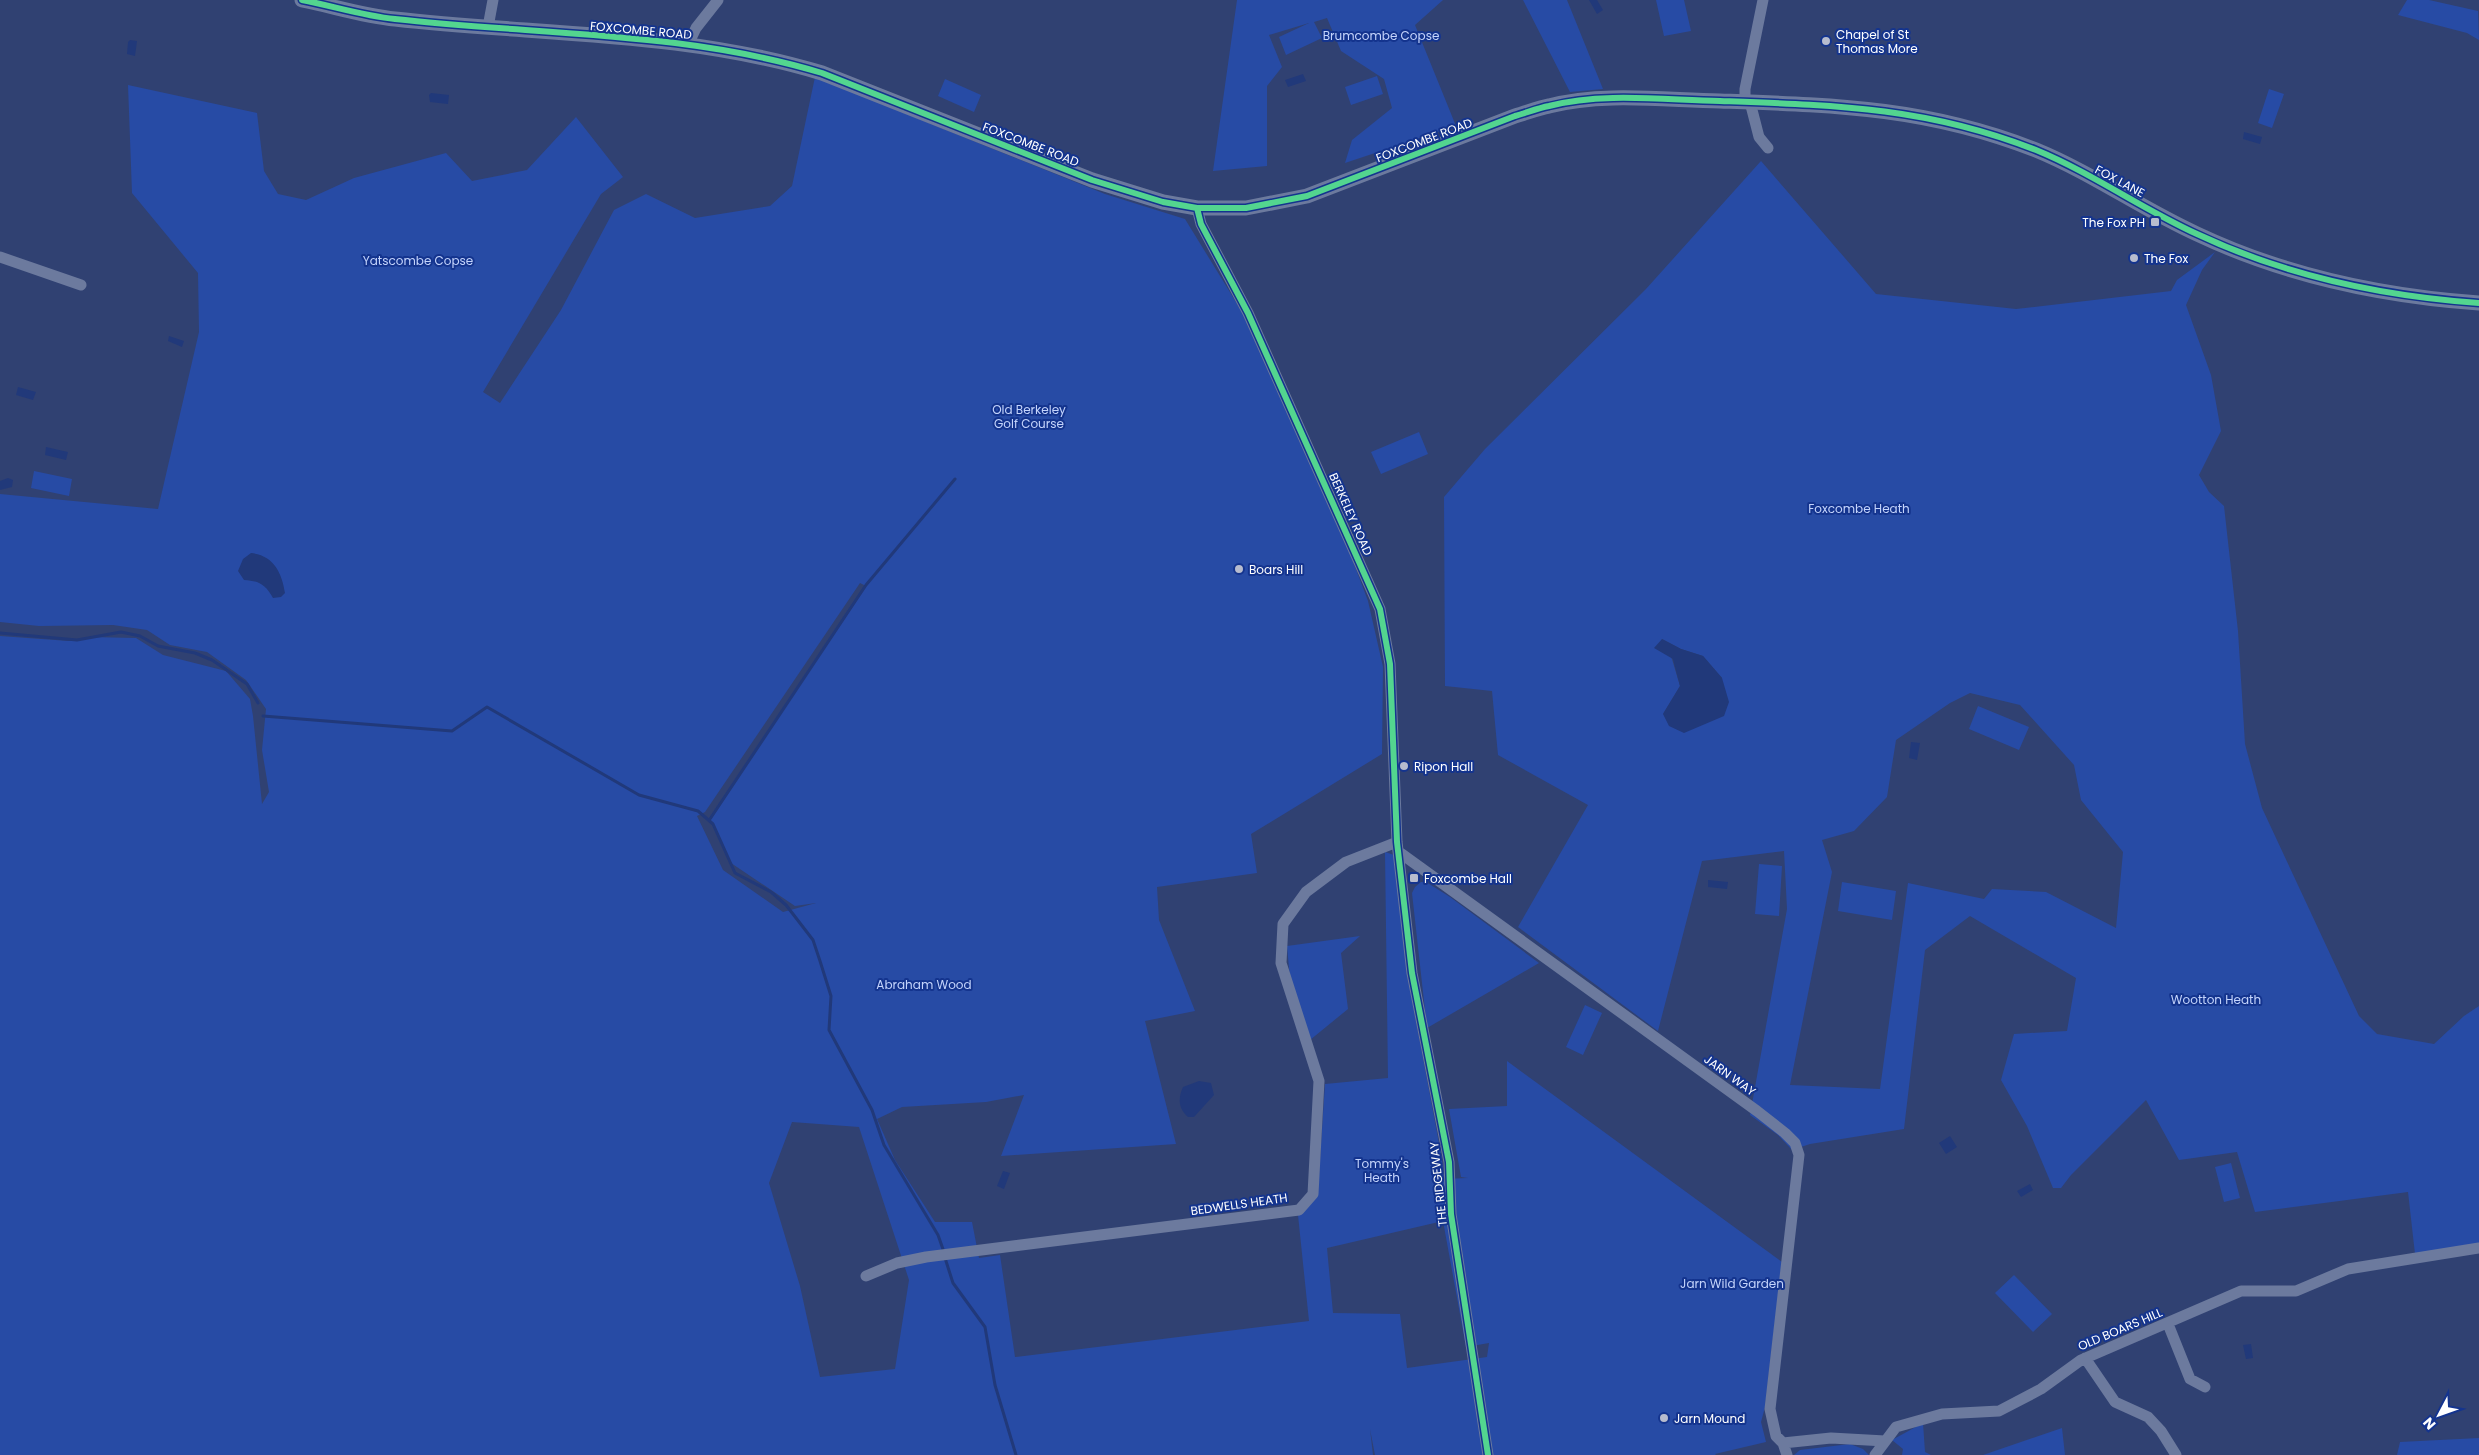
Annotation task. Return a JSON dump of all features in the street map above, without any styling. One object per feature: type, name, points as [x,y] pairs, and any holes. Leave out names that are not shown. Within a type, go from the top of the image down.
[{"type":"street","name":"FOXCOMBE ROAD","points":[[302,0],[393,19],[688,45],[757,56],[822,73],[1092,180],[1163,202],[1197,208],[1246,208],[1307,196],[1515,116],[1550,105],[1593,99],[1748,102]]},
{"type":"street","points":[[488,27],[493,0]]},
{"type":"street","points":[[688,45],[696,28],[718,0]]},
{"type":"street","points":[[1763,0],[1745,89],[1759,137],[1768,148]]},
{"type":"street","name":"FOX LANE","points":[[1748,102],[1811,103],[1878,109],[1980,129],[2039,152],[2194,233],[2259,260],[2308,276],[2352,286],[2412,297],[2479,303]]},
{"type":"street","name":"BERKELEY ROAD","points":[[1197,208],[1208,238],[1248,313],[1380,610],[1390,664],[1398,847]]},
{"type":"street","points":[[0,257],[82,285]]},
{"type":"street","name":"BEDWELLS HEATH","points":[[866,1276],[897,1263],[926,1257],[1300,1210],[1313,1194],[1319,1081],[1281,962],[1283,924],[1306,892],[1346,862],[1398,847]]},
{"type":"street","name":"JARN WAY","points":[[1398,847],[1757,1111],[1795,1143],[1799,1155],[1770,1409],[1776,1436],[1783,1443],[1787,1455]]},
{"type":"street","name":"THE RIDGEWAY","points":[[1398,847],[1412,973],[1449,1162],[1451,1214],[1488,1455]]},
{"type":"street","name":"OLD BOARS HILL","points":[[1875,1455],[1896,1427],[1932,1416],[1999,1411],[2041,1389],[2085,1358],[2168,1324],[2241,1291],[2296,1291],[2348,1269],[2479,1248]]},
{"type":"street","points":[[2168,1324],[2190,1379],[2205,1387]]},
{"type":"street","points":[[2085,1358],[2115,1402],[2148,1417],[2162,1430],[2176,1455]]},
{"type":"street","points":[[1783,1443],[1831,1438],[1885,1441]]},
{"type":"green space","name":"Brumcombe Copse","points":[[1237,0],[1443,0],[1415,25],[1456,126],[1345,163],[1352,140],[1392,108],[1384,79],[1341,51],[1327,18],[1314,22],[1322,38],[1286,55],[1279,37],[1309,23],[1269,35],[1282,67],[1267,86],[1267,166],[1213,171]]},
{"type":"green space","points":[[1523,0],[1567,0],[1603,89],[1570,92]]},
{"type":"green space","points":[[1656,0],[1684,0],[1691,31],[1664,36]]},
{"type":"green space","points":[[2407,0],[2429,0],[2478,11],[2479,40],[2467,33],[2398,15]]},
{"type":"green space","points":[[1377,76],[1383,94],[1351,105],[1345,87]]},
{"type":"green space","points":[[815,77],[1105,194],[1185,219],[1244,315],[1341,529],[1368,601],[1383,667],[1382,754],[1251,834],[1257,873],[1157,887],[1159,920],[1195,1011],[1145,1021],[1176,1144],[1001,1156],[1024,1095],[986,1102],[902,1107],[877,1119],[895,1160],[935,1222],[972,1222],[979,1258],[1000,1255],[1015,1357],[1309,1321],[1298,1215],[1318,1191],[1325,1084],[1388,1078],[1385,852],[1394,855],[1408,978],[1442,1159],[1444,1179],[1468,1178],[1461,1177],[1449,1109],[1507,1106],[1507,1061],[1782,1262],[1765,1407],[1761,1422],[1766,1442],[1716,1455],[1375,1455],[1370,1429],[1373,1455],[0,1455],[0,636],[69,641],[88,637],[136,638],[163,655],[226,671],[250,699],[262,804],[269,792],[262,750],[266,709],[246,680],[207,652],[170,645],[147,630],[113,625],[39,626],[0,622],[0,494],[158,509],[199,332],[198,273],[132,193],[128,85],[257,113],[264,171],[278,194],[306,200],[354,178],[446,153],[472,181],[527,170],[576,117],[623,177],[601,194],[483,392],[500,403],[561,310],[614,210],[646,194],[695,218],[770,206],[792,186]],"holes":[[[860,583],[866,586],[710,819],[731,863],[795,906],[816,903],[783,912],[723,870],[697,816],[705,812]],[[792,1122],[859,1127],[909,1280],[895,1369],[820,1377],[800,1286],[769,1183]],[[1443,1221],[1466,1347],[1489,1343],[1487,1357],[1407,1368],[1400,1314],[1333,1313],[1327,1248]]]},
{"type":"green space","points":[[945,79],[981,95],[974,112],[938,96]]},
{"type":"green space","points":[[2269,89],[2284,94],[2272,128],[2258,123]]},
{"type":"green space","name":"Foxcombe Heath","points":[[1761,161],[1876,294],[2016,309],[2171,291],[2177,280],[2215,252],[2202,270],[2186,305],[2211,375],[2221,431],[2199,475],[2209,492],[2224,506],[2238,631],[2245,744],[2262,808],[2359,1016],[2377,1034],[2434,1044],[2464,1016],[2479,1006],[2479,1245],[2415,1254],[2408,1192],[2255,1212],[2237,1152],[2179,1160],[2146,1100],[2071,1175],[2061,1188],[2053,1188],[2027,1126],[2001,1080],[2014,1034],[2067,1031],[2076,978],[1970,916],[1925,950],[1904,1129],[1810,1144],[1792,1150],[1778,1135],[1750,1115],[1787,909],[1784,851],[1702,861],[1658,1031],[1518,927],[1588,805],[1498,755],[1492,691],[1445,686],[1444,497],[1485,449],[1646,289]],"holes":[[[1662,639],[1681,649],[1703,656],[1722,678],[1663,714],[1680,686],[1672,659]],[[1970,693],[2020,705],[2074,765],[2081,800],[2123,852],[2116,928],[2046,892],[1992,889],[1984,899],[1908,883],[1880,1089],[1790,1085],[1832,872],[1822,840],[1854,831],[1887,797],[1896,740],[1950,703]]]},
{"type":"green space","points":[[1419,432],[1428,454],[1381,474],[1371,452]]},
{"type":"green space","points":[[34,471],[72,479],[69,496],[31,488]]},
{"type":"green space","points":[[1978,706],[2029,727],[2019,750],[1969,729]]},
{"type":"green space","points":[[1759,864],[1782,866],[1779,916],[1755,914]]},
{"type":"green space","points":[[1421,882],[1426,882],[1450,897],[1539,963],[1427,1028],[1412,893]]},
{"type":"green space","points":[[1842,882],[1896,891],[1892,920],[1838,911]]},
{"type":"green space","points":[[1360,936],[1341,953],[1348,1009],[1310,1040],[1290,979],[1287,946]]},
{"type":"green space","points":[[1585,1005],[1602,1013],[1583,1055],[1566,1047]]},
{"type":"green space","points":[[2231,1163],[2240,1198],[2224,1202],[2215,1167]]},
{"type":"green space","points":[[2014,1275],[2052,1314],[2033,1332],[1995,1293]]},
{"type":"green space","points":[[1923,1423],[1925,1452],[1931,1455],[1902,1455],[1903,1449],[1892,1440]]},
{"type":"green space","points":[[2062,1428],[2065,1455],[1983,1455]]},
{"type":"green space","points":[[2479,1438],[2479,1455],[2397,1455],[2400,1442]]},
{"type":"green space","points":[[1850,1444],[1863,1449],[1869,1455],[1794,1455],[1800,1450]]},
{"type":"shaded area","points":[[1589,0],[1597,0],[1603,10],[1597,14]]},
{"type":"shaded area","points":[[130,40],[137,41],[135,56],[127,54],[128,42]]},
{"type":"shaded area","points":[[1303,74],[1306,81],[1288,87],[1285,80]]},
{"type":"shaded area","points":[[431,93],[449,95],[448,104],[430,102],[429,95]]},
{"type":"shaded area","points":[[2244,132],[2262,137],[2260,144],[2243,139]]},
{"type":"shaded area","points":[[169,336],[184,341],[182,347],[168,341]]},
{"type":"shaded area","points":[[18,387],[36,392],[33,400],[16,395]]},
{"type":"shaded area","points":[[46,447],[68,452],[66,460],[45,455]]},
{"type":"shaded area","points":[[8,478],[13,480],[12,487],[0,490],[0,481]]},
{"type":"shaded area","points":[[251,553],[265,557],[275,566],[284,585],[285,593],[281,597],[273,598],[261,584],[244,580],[238,571],[243,559]]},
{"type":"shaded area","points":[[1662,639],[1681,649],[1703,656],[1722,678],[1729,702],[1724,716],[1684,733],[1669,726],[1663,714],[1680,686],[1673,659],[1654,648]]},
{"type":"shaded area","points":[[1911,742],[1920,743],[1917,760],[1909,758]]},
{"type":"shaded area","points":[[1708,880],[1728,882],[1727,889],[1708,887]]},
{"type":"shaded area","points":[[1199,1081],[1211,1083],[1214,1095],[1194,1117],[1188,1117],[1182,1110],[1181,1091],[1183,1087]]},
{"type":"shaded area","points":[[1950,1136],[1957,1147],[1946,1154],[1939,1143]]},
{"type":"shaded area","points":[[1003,1171],[1010,1173],[1004,1189],[997,1186]]},
{"type":"shaded area","points":[[2030,1184],[2033,1190],[2021,1197],[2017,1191]]},
{"type":"shaded area","points":[[2251,1344],[2253,1358],[2246,1359],[2243,1345]]},
{"type":"waterway","points":[[710,819],[866,585],[955,479]]},
{"type":"waterway","points":[[0,633],[77,640],[121,632],[140,636],[158,646],[195,653],[212,660],[247,684],[258,703]]},
{"type":"waterway","points":[[263,716],[452,731],[487,707],[639,795],[698,811],[713,824],[735,873],[771,892],[786,905],[813,940],[831,996],[829,1030],[872,1110],[884,1145],[938,1235],[944,1252]]},
{"type":"waterway","points":[[945,1258],[953,1283],[985,1327],[995,1385],[1016,1455]]},
{"type":"cycle path","points":[[302,0],[383,18],[610,36],[717,49],[770,59],[822,73],[1092,180],[1163,202],[1197,208],[1246,208],[1307,196],[1515,116],[1541,108],[1591,99],[1656,98],[1803,104],[1880,111],[1957,125],[2036,150],[2077,169],[2197,234],[2265,262],[2335,282],[2370,289],[2442,300],[2479,303]]},
{"type":"cycle path","points":[[1197,208],[1201,224],[1248,313],[1380,609],[1390,664],[1397,842],[1412,973],[1449,1162],[1451,1214],[1488,1455]]},
{"type":"place","name":"Chapel of St Thomas More","points":[[1826,41]]},
{"type":"place","name":"The Fox PH","points":[[2155,222]]},
{"type":"place","name":"The Fox","points":[[2134,258]]},
{"type":"place","name":"Boars Hill","points":[[1239,569]]},
{"type":"place","name":"Ripon Hall","points":[[1404,766]]},
{"type":"place","name":"Foxcombe Hall","points":[[1414,878]]},
{"type":"place","name":"Jarn Mound","points":[[1664,1418]]},
{"type":"park label","name":"Yatscombe Copse","points":[[418,260]]},
{"type":"park label","name":"Old Berkeley Golf Course","points":[[1029,416]]},
{"type":"park label","name":"Abraham Wood","points":[[924,984]]},
{"type":"park label","name":"Wootton Heath","points":[[2216,999]]},
{"type":"park label","name":"Tommy's Heath","points":[[1382,1170]]},
{"type":"park label","name":"Jarn Wild Garden","points":[[1732,1283]]}]
